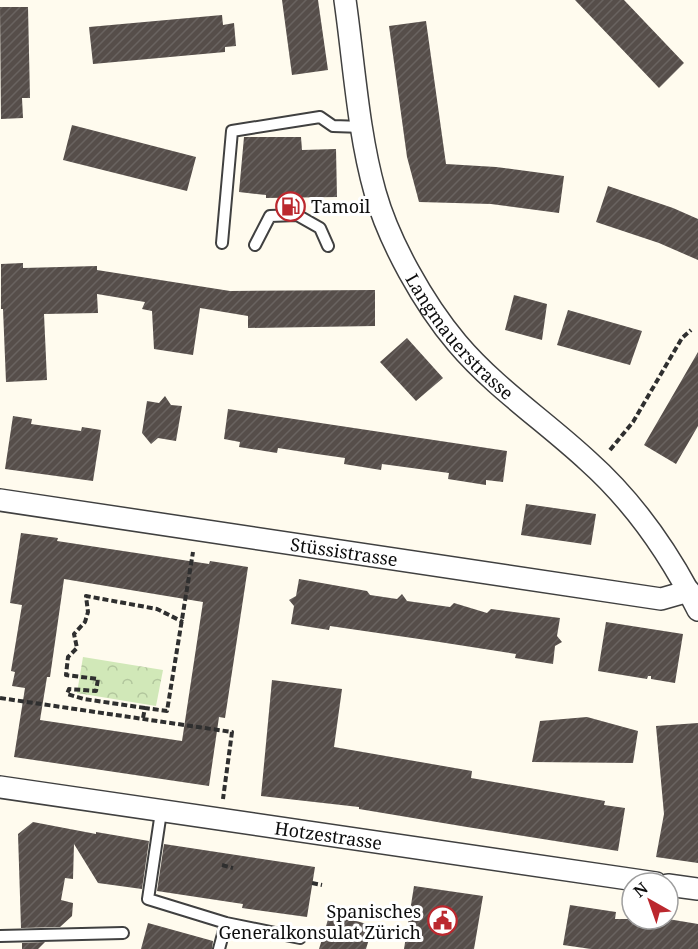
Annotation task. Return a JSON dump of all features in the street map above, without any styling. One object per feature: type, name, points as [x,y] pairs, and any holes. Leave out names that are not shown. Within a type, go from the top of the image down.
[{"type":"street","name":"Langmauerstrasse","points":[[345,0],[366,152],[383,216],[397,247],[434,312],[456,342],[485,372],[590,462],[643,519],[666,551],[693,600]]},
{"type":"street","name":"Stüssistrasse","points":[[0,500],[661,599],[693,600]]},
{"type":"street","name":"Hotzestrasse","points":[[0,787],[620,878]]},
{"type":"street","points":[[680,887],[698,889]]},
{"type":"lane","points":[[222,243],[232,131],[320,117],[333,126],[363,127]]},
{"type":"lane","points":[[255,245],[270,216],[297,215],[320,228],[328,246]]},
{"type":"lane","points":[[161,812],[148,899],[226,923],[300,938]]},
{"type":"lane","points":[[219,949],[226,923]]},
{"type":"lane","points":[[0,936],[123,933]]},
{"type":"path","points":[[611,450],[633,422],[682,338],[692,330]]},
{"type":"path","points":[[183,622],[157,609],[87,596],[88,612],[85,622],[74,634],[77,648],[68,657],[66,675],[98,679],[96,691],[69,689],[67,694],[84,699],[167,711],[183,622],[194,543]]},
{"type":"path","points":[[0,698],[232,732],[222,804]]},
{"type":"path","points":[[143,718],[145,708]]},
{"type":"path","points":[[222,865],[233,868]]},
{"type":"path","points":[[312,883],[322,885]]},
{"type":"green space","points":[[83,657],[163,670],[156,706],[77,693]]},
{"type":"building","points":[[282,0],[318,0],[328,70],[292,75]]},
{"type":"building","points":[[575,0],[624,0],[684,63],[659,88]]},
{"type":"building","points":[[0,7],[28,7],[30,98],[22,98],[23,118],[1,119]]},
{"type":"building","points":[[222,15],[223,25],[234,23],[236,46],[225,47],[225,52],[93,64],[89,27]]},
{"type":"building","points":[[426,21],[446,164],[496,167],[564,176],[559,213],[491,204],[419,202],[407,157],[389,26]]},
{"type":"building","points":[[72,125],[196,157],[187,191],[63,160]]},
{"type":"building","points":[[244,137],[301,137],[302,150],[336,149],[337,197],[266,198],[266,195],[239,192]]},
{"type":"building","points":[[608,186],[698,219],[698,260],[659,243],[596,222]]},
{"type":"building","points":[[23,263],[23,268],[97,266],[97,270],[230,291],[375,290],[375,326],[248,328],[248,316],[200,308],[193,355],[154,349],[152,311],[142,309],[145,302],[97,294],[98,313],[44,314],[47,380],[6,382],[3,309],[1,309],[1,264]]},
{"type":"building","points":[[514,295],[547,304],[542,340],[505,330]]},
{"type":"building","points":[[568,310],[642,331],[630,365],[557,345]]},
{"type":"building","points":[[407,338],[443,378],[416,401],[380,362]]},
{"type":"building","points":[[698,352],[698,426],[676,464],[644,445]]},
{"type":"building","points":[[165,396],[171,405],[182,406],[176,441],[158,438],[151,444],[142,433],[147,401],[159,403]]},
{"type":"building","points":[[228,409],[507,451],[503,482],[486,480],[486,485],[448,479],[449,473],[382,464],[381,470],[344,464],[345,458],[278,448],[277,453],[239,447],[240,442],[224,439]]},
{"type":"building","points":[[13,416],[32,419],[31,424],[81,431],[82,427],[101,430],[93,481],[5,469]]},
{"type":"building","points":[[526,504],[596,514],[591,545],[521,535]]},
{"type":"building","points":[[21,533],[58,538],[57,541],[209,564],[210,561],[248,567],[225,718],[219,717],[209,786],[14,757],[25,688],[12,686],[15,672],[11,671],[22,605],[10,603]],"holes":[[[64,579],[203,602],[182,741],[40,720],[47,677],[50,677]]]},
{"type":"building","points":[[299,579],[367,591],[370,595],[397,599],[402,594],[407,601],[450,607],[454,603],[487,613],[491,609],[560,618],[557,636],[562,642],[555,646],[553,664],[515,658],[516,654],[433,641],[330,626],[329,630],[291,624],[294,606],[289,600],[296,596]]},
{"type":"building","points":[[606,622],[683,634],[675,683],[651,679],[651,676],[647,679],[598,671]]},
{"type":"building","points":[[272,680],[342,689],[334,747],[472,771],[471,778],[605,801],[604,805],[625,808],[618,851],[359,809],[359,807],[261,796]]},
{"type":"building","points":[[587,717],[638,731],[633,763],[532,762],[540,721]]},
{"type":"building","points":[[698,723],[698,863],[656,857],[664,814],[656,726]]},
{"type":"building","points":[[33,822],[149,841],[142,889],[98,883],[74,844],[73,879],[65,878],[61,900],[73,903],[72,916],[60,927],[21,928],[18,834]]},
{"type":"building","points":[[164,844],[315,867],[307,917],[242,908],[243,904],[157,891]]},
{"type":"building","name":"Spanisches Generalkonsulat Zürich","points":[[414,886],[483,896],[474,949],[404,949]]},
{"type":"building","points":[[570,905],[616,912],[615,919],[620,919],[620,931],[680,931],[680,921],[698,924],[698,949],[591,949],[563,945]]},
{"type":"building","points":[[330,913],[373,926],[366,949],[319,949]]},
{"type":"building","points":[[148,923],[213,941],[212,949],[141,949]]},
{"type":"building","points":[[45,942],[38,949],[22,949],[22,943]]},
{"type":"place","name":"Tamoil","points":[[290,206]]},
{"type":"place","name":"Spanisches Generalkonsulat Zürich","points":[[442,921]]}]
